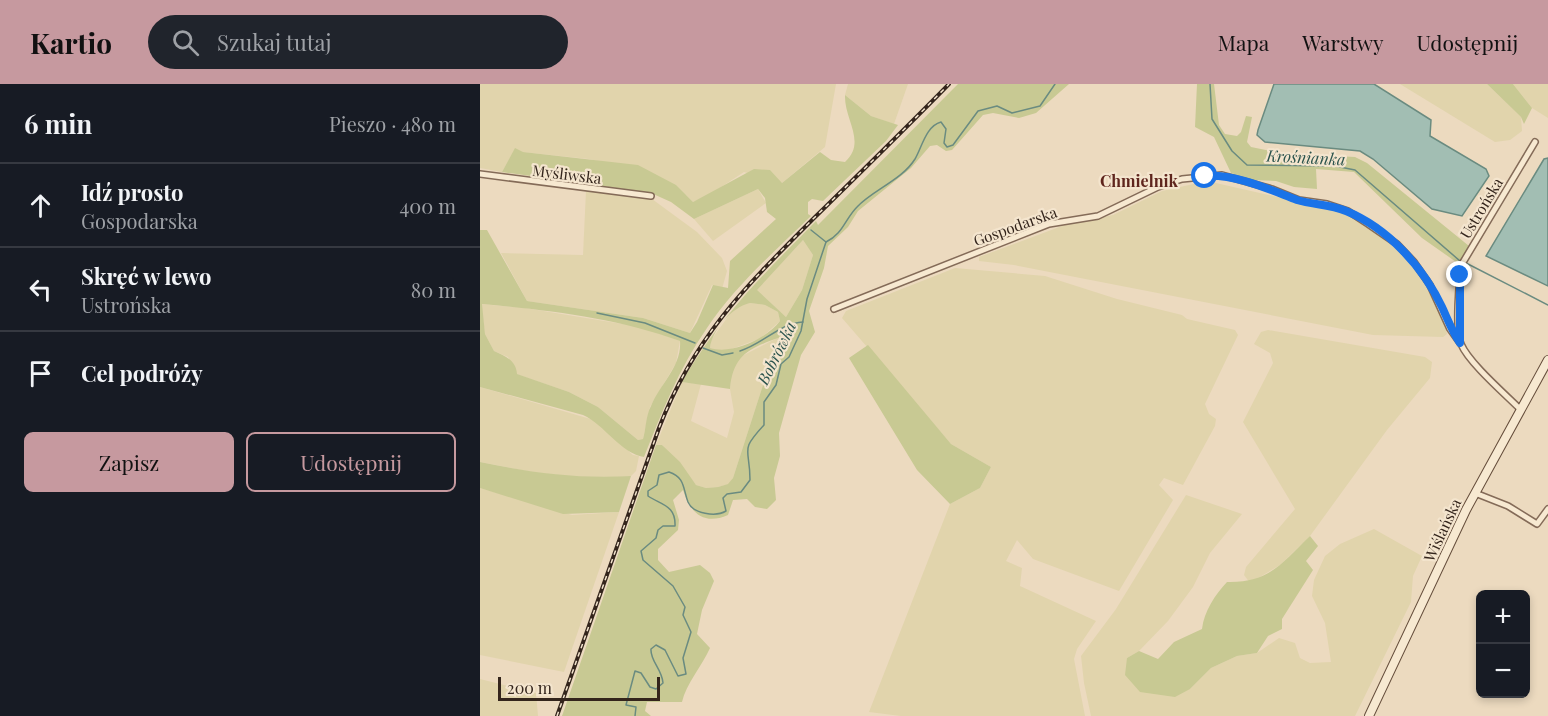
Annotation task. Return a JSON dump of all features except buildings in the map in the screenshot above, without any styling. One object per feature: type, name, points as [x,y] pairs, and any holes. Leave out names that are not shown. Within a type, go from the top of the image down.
[{"type":"street","name":"Ustrońska","points":[[1460,343],[1463,261],[1535,142]]},
{"type":"street","name":"Myśliwska","points":[[480,174],[651,196]]},
{"type":"street","name":"Gospodarska","points":[[834,309],[1049,224],[1098,216],[1158,187],[1182,179],[1222,175],[1272,189],[1299,200],[1337,208],[1368,224],[1397,244],[1414,262],[1430,285],[1450,329],[1460,343]]},
{"type":"street","points":[[1460,343],[1484,373],[1521,410]]},
{"type":"street","name":"Wiślańska","points":[[1369,716],[1475,493],[1548,360]]},
{"type":"street","points":[[1475,493],[1508,506],[1537,524],[1548,509]]},
{"type":"shaded area","points":[[480,84],[836,84],[825,147],[782,183],[744,172],[709,195],[693,202],[686,195],[607,163],[589,159],[522,152],[515,149],[502,172],[480,168]]},
{"type":"shaded area","points":[[848,84],[908,84],[894,124],[871,116],[845,95]]},
{"type":"shaded area","points":[[1274,84],[1374,84],[1431,120],[1430,136],[1486,169],[1489,176],[1462,216],[1432,209],[1373,159],[1360,151],[1265,142],[1257,135]]},
{"type":"shaded area","points":[[1400,84],[1487,84],[1521,117],[1522,131],[1510,140],[1495,142]]},
{"type":"shaded area","points":[[1513,84],[1548,84],[1548,118],[1532,108]]},
{"type":"shaded area","points":[[1548,158],[1548,286],[1486,256],[1544,159]]},
{"type":"shaded area","points":[[1207,181],[1348,213],[1390,244],[1413,265],[1440,308],[1447,334],[1443,337],[1373,335],[1014,265],[979,261],[979,257],[1062,226],[1113,215],[1162,191]]},
{"type":"shaded area","points":[[758,189],[766,203],[713,241],[694,219]]},
{"type":"shaded area","points":[[586,191],[652,199],[697,232],[722,258],[727,271],[722,289],[712,285],[690,333],[643,318],[527,301],[501,253],[583,255]]},
{"type":"shaded area","points":[[803,240],[813,255],[802,290],[786,317],[756,290]]},
{"type":"shaded area","points":[[955,268],[1045,276],[1117,299],[1182,315],[1187,319],[1235,330],[1238,335],[1205,404],[1209,414],[1216,419],[1215,426],[1183,485],[1164,478],[1159,485],[1173,500],[1119,591],[1033,559],[1017,540],[1006,561],[1022,568],[1020,586],[1096,621],[1077,649],[1074,659],[1085,716],[901,716],[869,712],[950,504],[980,488],[991,467],[951,444],[842,318],[846,311]]},
{"type":"shaded area","points":[[750,303],[765,305],[778,312],[780,321],[761,338],[720,352],[710,348],[711,340],[738,305]]},
{"type":"shaded area","points":[[481,304],[525,308],[641,327],[680,341],[676,363],[650,407],[643,439],[638,440],[598,407],[569,392],[516,374],[508,357],[494,351],[485,334]]},
{"type":"shaded area","points":[[1268,330],[1425,357],[1432,362],[1430,378],[1387,430],[1310,536],[1280,565],[1250,583],[1244,575],[1246,567],[1295,509],[1243,422],[1273,363],[1270,353],[1254,344],[1261,332]]},
{"type":"shaded area","points":[[781,336],[781,348],[763,385],[733,478],[729,484],[718,487],[706,488],[696,485],[662,445],[656,445],[682,382],[701,384],[691,421],[727,438],[734,412],[730,389],[731,372],[738,358]]},
{"type":"shaded area","points":[[480,387],[594,420],[633,455],[639,456],[636,471],[631,476],[589,479],[532,472],[480,462]]},
{"type":"shaded area","points":[[480,488],[572,515],[619,512],[564,672],[480,655]]},
{"type":"shaded area","points":[[1186,495],[1242,514],[1210,553],[1193,587],[1168,621],[1139,651],[1127,658],[1190,689],[1211,668],[1237,656],[1257,653],[1279,638],[1295,643],[1300,658],[1310,663],[1331,662],[1325,623],[1312,596],[1314,580],[1325,556],[1340,544],[1374,529],[1422,556],[1413,576],[1411,602],[1355,716],[1091,716],[1081,656],[1116,609]]},
{"type":"shaded area","points":[[480,679],[536,693],[538,716],[480,716]]},
{"type":"green space","points":[[958,84],[1069,84],[1036,113],[1019,118],[993,113],[983,115],[952,150],[946,151],[937,145],[930,146],[911,168],[858,211],[848,227],[828,246],[824,268],[809,311],[815,332],[801,355],[779,433],[780,456],[774,478],[776,500],[767,509],[755,507],[747,499],[733,500],[728,515],[711,519],[699,515],[689,505],[683,490],[673,500],[679,520],[678,530],[658,549],[658,560],[669,572],[700,565],[710,573],[714,581],[702,610],[697,634],[710,648],[687,688],[682,702],[647,702],[645,711],[651,716],[562,716],[656,445],[662,445],[680,462],[696,485],[706,488],[728,484],[733,478],[763,385],[781,348],[781,337],[752,349],[739,360],[730,389],[682,382],[718,328],[710,348],[719,350],[748,344],[774,328],[780,321],[778,312],[765,305],[750,303],[743,305],[725,320],[743,297],[760,278],[816,221],[818,225]],"holes":[[[803,240],[813,255],[802,290],[786,317],[757,290]]]},
{"type":"green space","points":[[1197,84],[1214,84],[1219,125],[1225,134],[1237,136],[1241,132],[1246,116],[1252,117],[1247,142],[1251,147],[1281,153],[1355,157],[1367,163],[1469,246],[1459,264],[1422,238],[1354,172],[1316,169],[1317,189],[1294,187],[1276,181],[1252,180],[1231,173],[1214,137],[1195,127]]},
{"type":"green space","points":[[1487,84],[1513,84],[1532,108],[1524,124],[1521,117]]},
{"type":"green space","points":[[845,95],[871,116],[898,125],[886,141],[823,201],[812,199],[808,202],[808,214],[811,216],[756,269],[718,313],[697,343],[680,375],[644,457],[627,450],[583,415],[480,387],[480,230],[487,230],[527,301],[643,318],[690,333],[713,285],[728,288],[730,261],[776,219],[767,212],[765,198],[758,189],[694,219],[671,202],[651,193],[502,172],[515,148],[523,152],[638,165],[676,185],[693,202],[754,169],[770,170],[782,183],[820,152],[831,160],[845,162],[854,147],[853,130]],"holes":[[[482,304],[557,312],[607,321],[680,341],[678,359],[649,410],[643,439],[638,440],[598,407],[569,392],[517,374],[515,365],[494,351],[485,334]]]},
{"type":"green space","points":[[868,345],[951,444],[991,467],[980,488],[950,504],[917,470],[849,358]]},
{"type":"green space","points":[[480,462],[555,474],[592,477],[631,476],[619,512],[563,514],[480,488]]},
{"type":"green space","points":[[1310,536],[1318,546],[1306,561],[1313,570],[1282,619],[1282,629],[1268,636],[1257,653],[1237,656],[1211,668],[1190,689],[1175,697],[1140,692],[1125,675],[1127,658],[1139,651],[1158,659],[1174,642],[1202,629],[1211,604],[1227,582],[1254,579],[1264,575],[1282,563]]},
{"type":"waterway","name":"Bobrówka","points":[[635,716],[636,707],[626,705],[635,671],[641,673],[650,687],[656,689],[663,683],[661,673],[651,653],[651,649],[656,645],[665,650],[678,676],[686,674],[683,658],[691,632],[683,615],[685,607],[673,586],[643,560],[641,551],[656,538],[658,530],[663,526],[675,526],[675,519],[670,510],[648,496],[648,491],[657,485],[659,475],[669,472],[681,480],[688,502],[695,509],[711,514],[726,511],[723,498],[727,494],[741,492],[750,480],[749,446],[751,440],[764,425],[764,402],[776,385],[781,364],[789,357],[801,331],[807,299],[826,242],[840,231],[864,201],[903,173],[915,159],[928,132],[936,124],[941,122],[946,129],[944,143],[947,147],[953,145],[978,111],[997,106],[1012,113],[1040,106],[1055,84]]},
{"type":"waterway","name":"Krośnianka","points":[[1210,84],[1212,119],[1232,151],[1247,165],[1335,166],[1355,170],[1460,261]]},
{"type":"waterway","points":[[811,230],[826,242]]},
{"type":"waterway","name":"Krośnianka","points":[[1466,263],[1548,305]]},
{"type":"waterway","points":[[597,313],[645,323],[695,343]]},
{"type":"waterway","points":[[740,351],[787,326],[803,322]]},
{"type":"waterway","points":[[703,348],[722,355],[733,353]]},
{"type":"railway","points":[[557,716],[659,428],[688,367],[705,340],[743,291],[949,84]]},
{"type":"district","name":"Chmielnik","points":[[1139,180]]},
{"type":"route","points":[[1205,176],[1222,175],[1272,189],[1299,200],[1327,204],[1348,212],[1368,224],[1397,244],[1414,262],[1430,285],[1442,307],[1450,329],[1460,343],[1460,275]]}]
